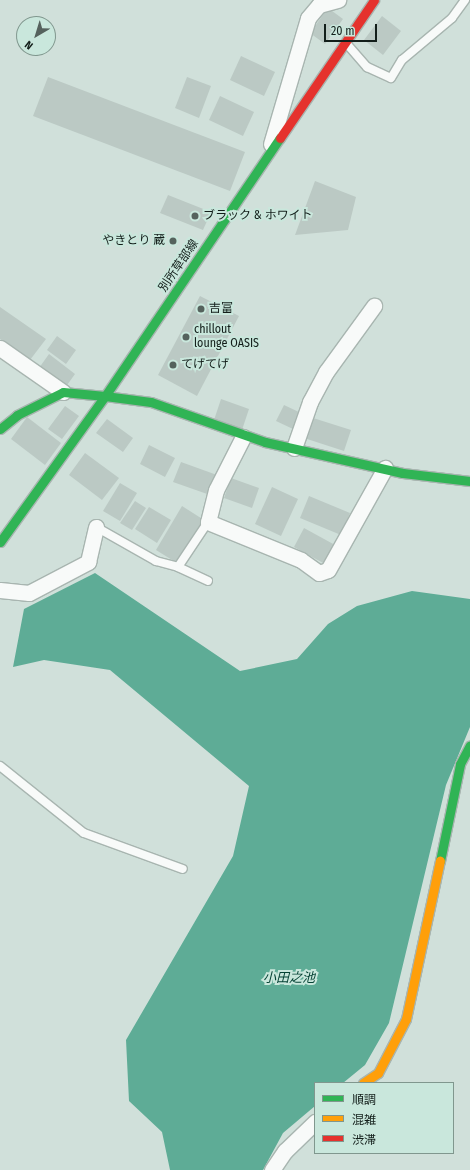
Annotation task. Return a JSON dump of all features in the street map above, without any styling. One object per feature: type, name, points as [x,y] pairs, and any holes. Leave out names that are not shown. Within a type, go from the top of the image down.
[{"type":"street","points":[[268,156],[308,18],[319,5],[338,0]]},
{"type":"street","name":"別所草部線","points":[[0,542],[105,396],[374,0]]},
{"type":"street","points":[[294,448],[310,402],[326,372],[374,306]]},
{"type":"street","points":[[0,348],[63,392],[151,402],[243,437],[385,468],[470,481]]},
{"type":"street","points":[[0,430],[16,415],[63,392]]},
{"type":"street","points":[[243,437],[216,490],[208,522],[301,560],[319,573],[328,570],[385,468]]},
{"type":"street","points":[[0,590],[29,593],[88,562],[96,527]]},
{"type":"street","points":[[364,1082],[378,1073],[406,1019],[460,764],[470,745]]},
{"type":"street","points":[[272,1170],[285,1151],[314,1123]]},
{"type":"lane","points":[[345,42],[367,67],[391,78],[402,60],[452,18],[465,0]]},
{"type":"lane","points":[[178,567],[208,522]]},
{"type":"lane","points":[[96,527],[156,562],[178,567],[208,581]]},
{"type":"lane","points":[[0,766],[84,834],[183,869]]},
{"type":"water","name":"小田之池","points":[[95,573],[240,671],[297,659],[328,624],[357,606],[412,591],[470,599],[470,727],[446,785],[389,1023],[365,1065],[344,1082],[314,1082],[314,1107],[283,1133],[263,1170],[170,1170],[162,1132],[129,1101],[126,1040],[233,856],[249,786],[110,670],[44,660],[13,667],[24,609]]},
{"type":"building","points":[[328,8],[343,19],[325,44],[310,33]]},
{"type":"building","points":[[382,16],[401,31],[383,55],[364,40]]},
{"type":"building","points":[[241,56],[275,72],[264,96],[230,80]]},
{"type":"building","points":[[48,77],[245,152],[230,191],[33,116]]},
{"type":"building","points":[[187,77],[211,86],[199,118],[175,108]]},
{"type":"building","points":[[220,96],[254,112],[243,136],[209,120]]},
{"type":"building","points":[[315,181],[356,197],[348,230],[295,235]]},
{"type":"building","points":[[168,195],[211,212],[203,230],[160,213]]},
{"type":"building","points":[[200,296],[239,316],[197,396],[158,375]]},
{"type":"building","points":[[0,307],[46,339],[30,360],[0,339]]},
{"type":"building","points":[[57,336],[76,350],[66,364],[47,350]]},
{"type":"building","points":[[49,354],[75,374],[65,388],[39,368]]},
{"type":"building","points":[[221,399],[249,409],[242,430],[214,420]]},
{"type":"building","points":[[284,405],[301,413],[293,429],[276,421]]},
{"type":"building","points":[[65,406],[79,416],[62,439],[48,429]]},
{"type":"building","points":[[27,417],[61,443],[45,465],[11,439]]},
{"type":"building","points":[[310,417],[351,430],[344,451],[304,438]]},
{"type":"building","points":[[107,419],[133,438],[123,452],[96,433]]},
{"type":"building","points":[[149,445],[175,458],[165,477],[140,464]]},
{"type":"building","points":[[85,453],[119,478],[102,500],[69,475]]},
{"type":"building","points":[[181,462],[217,475],[210,495],[173,482]]},
{"type":"building","points":[[231,478],[259,488],[252,508],[224,498]]},
{"type":"building","points":[[120,483],[137,493],[120,521],[103,511]]},
{"type":"building","points":[[272,487],[298,499],[281,536],[255,524]]},
{"type":"building","points":[[309,496],[350,513],[341,535],[300,518]]},
{"type":"building","points":[[135,501],[146,508],[132,530],[120,523]]},
{"type":"building","points":[[182,506],[204,520],[177,563],[156,550]]},
{"type":"building","points":[[149,507],[171,520],[157,543],[135,529]]},
{"type":"building","points":[[304,528],[335,545],[325,564],[294,547]]},
{"type":"traffic: fast","points":[[0,542],[105,396],[280,138]]},
{"type":"traffic: fast","points":[[0,429],[17,415],[63,392],[105,396],[151,402],[265,442],[403,473],[470,481]]},
{"type":"traffic: fast","points":[[440,861],[460,764],[470,745]]},
{"type":"traffic: slow","points":[[364,1082],[378,1073],[406,1019],[440,861]]},
{"type":"traffic: jam","points":[[280,138],[374,0]]},
{"type":"place","name":"ブラック & ホワイト","points":[[195,216]]},
{"type":"place","name":"やきとり 蔵","points":[[173,241]]},
{"type":"place","name":"吉富","points":[[201,309]]},
{"type":"place","name":"chillout lounge OASIS","points":[[186,337]]},
{"type":"place","name":"てげてげ","points":[[173,365]]}]
